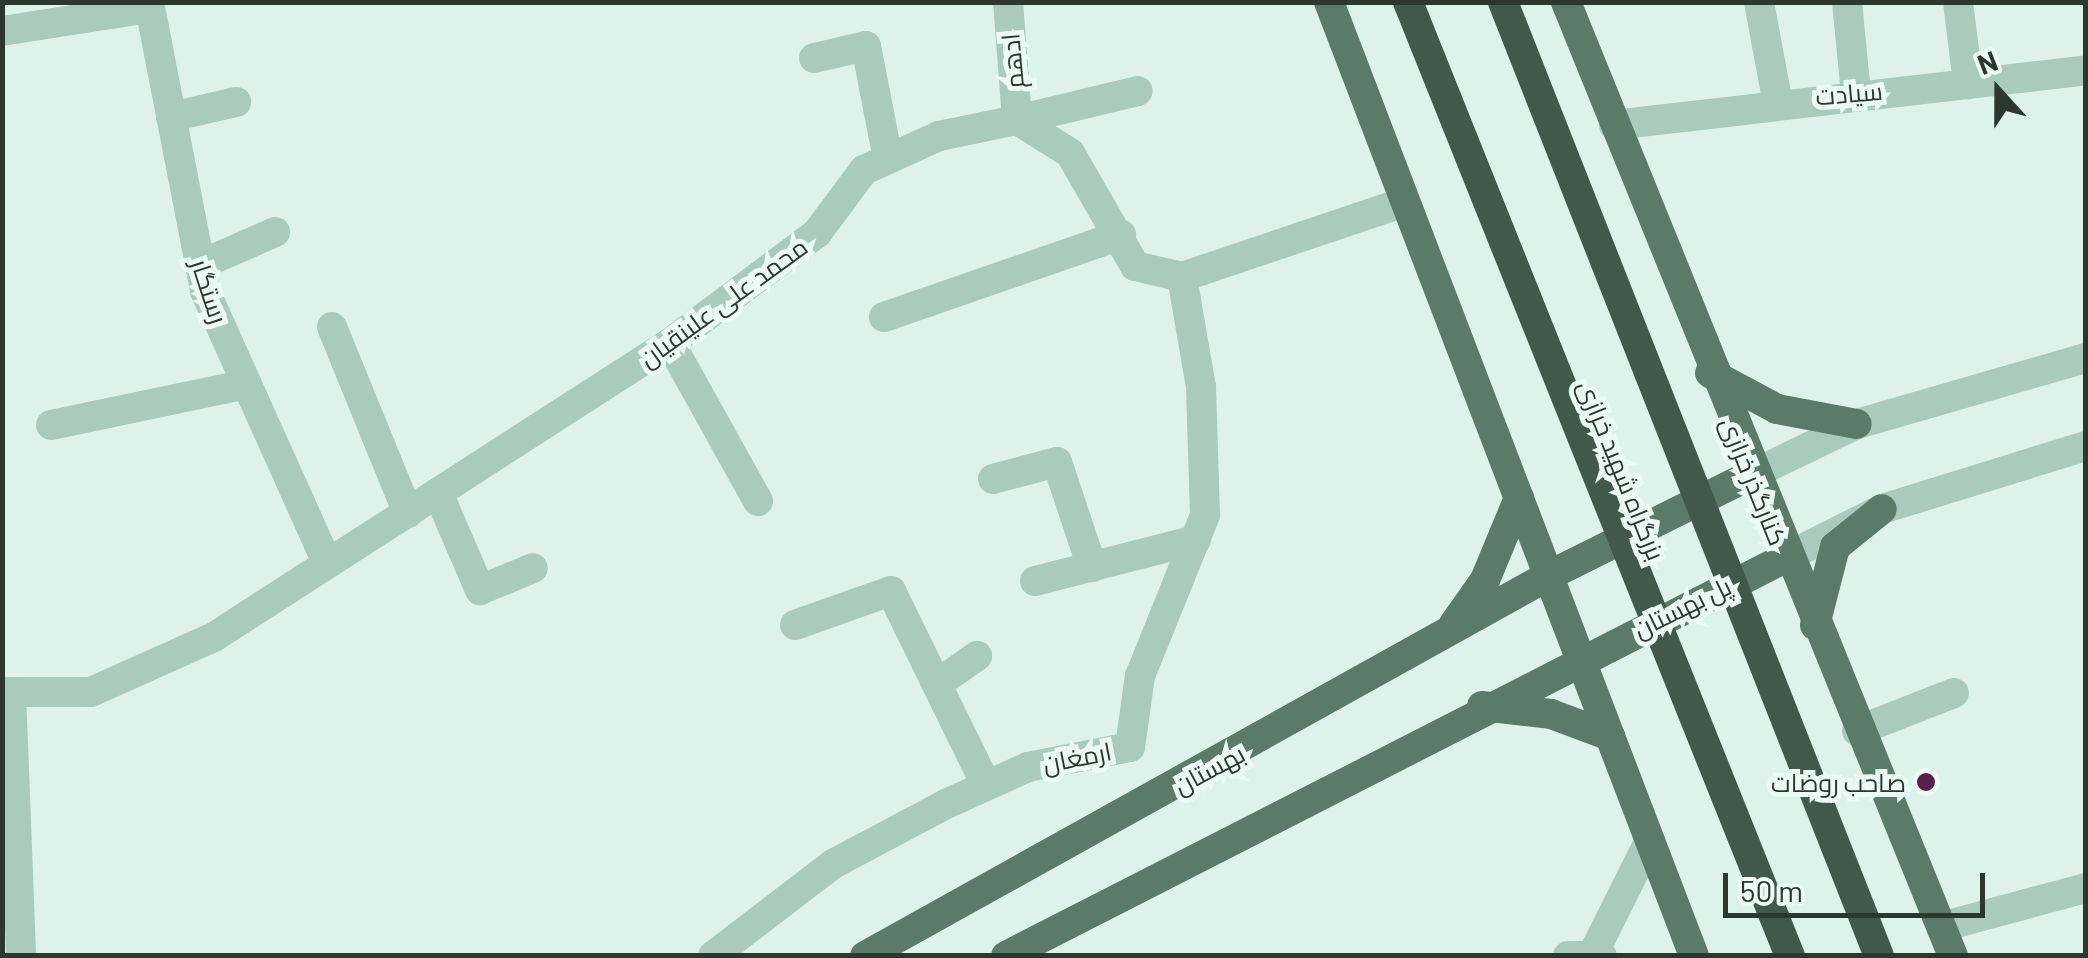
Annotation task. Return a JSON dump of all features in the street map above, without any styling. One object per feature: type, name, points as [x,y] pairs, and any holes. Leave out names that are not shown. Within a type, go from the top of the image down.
[{"type":"highway","points":[[1387,2],[1445,98]]},
{"type":"highway","name":"بزرگراه شهید خرازی","points":[[1408,2],[1790,956]]},
{"type":"highway","points":[[1505,2],[1879,956]]},
{"type":"highway","points":[[1822,807],[1896,956]]},
{"type":"main road","points":[[1329,2],[1518,498],[1562,570],[1593,652],[1610,736],[1694,956]]},
{"type":"main road","name":"کنارگذر خرازی","points":[[1566,2],[1710,373],[1740,481],[1774,563],[1815,625],[1947,942]]},
{"type":"main road","points":[[1710,373],[1777,409],[1857,424]]},
{"type":"main road","points":[[1562,570],[1740,481]]},
{"type":"main road","points":[[1442,638],[1485,580],[1518,498]]},
{"type":"main road","points":[[1815,625],[1835,547],[1882,509]]},
{"type":"main road","name":"پل بهستان","points":[[1593,652],[1774,563]]},
{"type":"main road","name":"بهستان","points":[[865,956],[1562,570]]},
{"type":"main road","points":[[1006,956],[1482,706],[1593,652]]},
{"type":"main road","points":[[1482,706],[1551,714],[1610,736]]},
{"type":"street","name":"ادهم","points":[[1008,2],[1017,120]]},
{"type":"street","points":[[1760,2],[1777,99]]},
{"type":"street","points":[[1848,2],[1856,92]]},
{"type":"street","points":[[1958,2],[1968,84]]},
{"type":"street","points":[[2,30],[149,5]]},
{"type":"street","name":"رستگار","points":[[149,5],[200,265],[247,384],[327,563]]},
{"type":"street","points":[[814,58],[866,46],[888,159]]},
{"type":"street","name":"سیادت","points":[[1614,124],[1777,99],[2086,70]]},
{"type":"street","name":"محمد علی علینقیان","points":[[7,692],[90,692],[145,672],[327,563],[670,344],[817,233],[864,170],[938,136],[1138,90]]},
{"type":"street","points":[[170,117],[236,102]]},
{"type":"street","points":[[1017,120],[1070,153],[1136,266],[1182,276],[1405,202]]},
{"type":"street","points":[[200,265],[275,232]]},
{"type":"street","points":[[884,316],[1120,235]]},
{"type":"street","name":"ارمغان","points":[[713,956],[833,864],[986,785],[1028,767],[1130,747],[1140,676],[1205,515],[1202,387],[1182,276]]},
{"type":"street","points":[[332,327],[408,512]]},
{"type":"street","points":[[670,344],[758,501]]},
{"type":"street","points":[[1740,481],[1857,424],[2086,358]]},
{"type":"street","points":[[51,425],[247,384]]},
{"type":"street","points":[[1774,563],[1882,509],[2086,446]]},
{"type":"street","points":[[992,479],[1057,462],[1092,567]]},
{"type":"street","points":[[438,493],[480,590],[533,568]]},
{"type":"street","points":[[1034,581],[1196,540]]},
{"type":"street","points":[[796,625],[891,591],[986,785]]},
{"type":"street","points":[[937,684],[977,656]]},
{"type":"street","points":[[7,692],[21,956]]},
{"type":"street","points":[[1857,732],[1954,694]]},
{"type":"street","points":[[1588,954],[1650,840]]},
{"type":"street","points":[[1947,942],[2086,888]]},
{"type":"place","name":"صاحب روضات","points":[[1926,782]]}]
